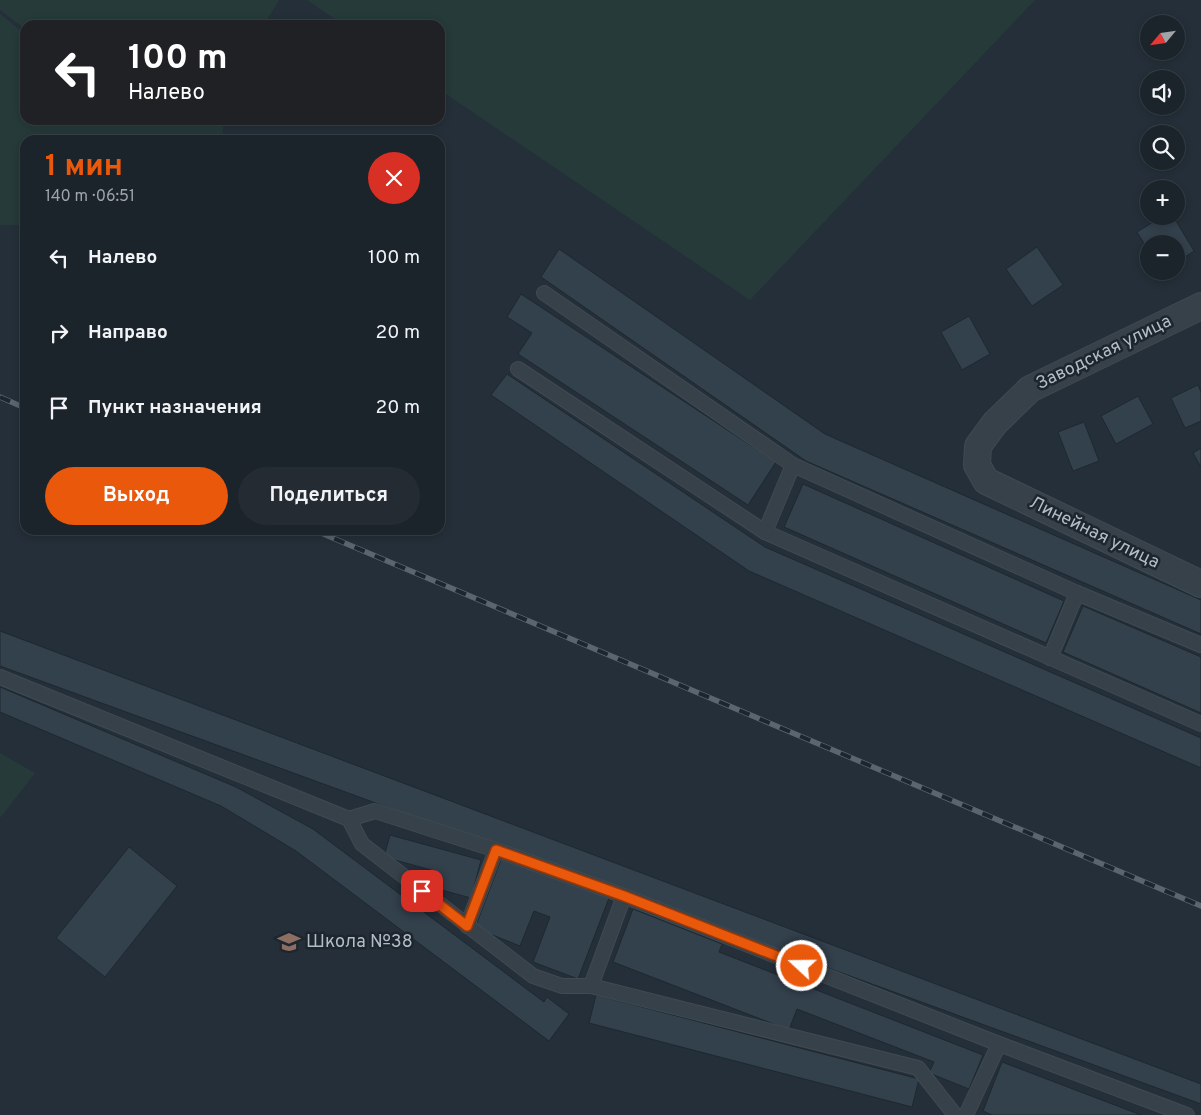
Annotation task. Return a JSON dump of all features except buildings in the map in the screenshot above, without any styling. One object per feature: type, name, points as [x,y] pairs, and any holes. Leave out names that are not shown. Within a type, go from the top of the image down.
[{"type":"street","name":"Заводская улица","points":[[986,481],[977,465],[978,446],[995,423],[1030,389],[1201,306]]},
{"type":"street","name":"Линейная улица","points":[[986,481],[1201,584]]},
{"type":"lane","points":[[544,293],[793,465],[1077,594],[1201,645]]},
{"type":"lane","points":[[518,369],[765,532],[1201,724]]},
{"type":"lane","points":[[765,532],[793,465]]},
{"type":"lane","points":[[1050,658],[1077,594]]},
{"type":"lane","points":[[0,677],[349,819],[375,811],[496,850],[624,896],[999,1044],[1187,1115]]},
{"type":"lane","points":[[349,819],[362,844],[533,976],[562,986],[591,986],[918,1068],[955,1115]]},
{"type":"lane","points":[[467,926],[496,850]]},
{"type":"lane","points":[[591,986],[624,896]]},
{"type":"lane","points":[[966,1115],[999,1044]]},
{"type":"green space","points":[[0,0],[279,0],[267,20],[20,20],[20,25],[0,10]]},
{"type":"green space","points":[[307,0],[1035,0],[750,300],[445,93],[445,20],[337,20]]},
{"type":"green space","points":[[0,14],[20,30],[20,125],[224,125],[222,135],[20,135],[20,229],[19,225],[0,225]]},
{"type":"green space","points":[[0,753],[35,773],[0,818]]},
{"type":"railway","points":[[0,397],[20,406]]},
{"type":"railway","points":[[326,535],[1201,906]]},
{"type":"place","name":"Школа №38","points":[[289,942]]},
{"type":"route","points":[[422,891],[467,926],[496,850],[624,896],[802,966]]}]
